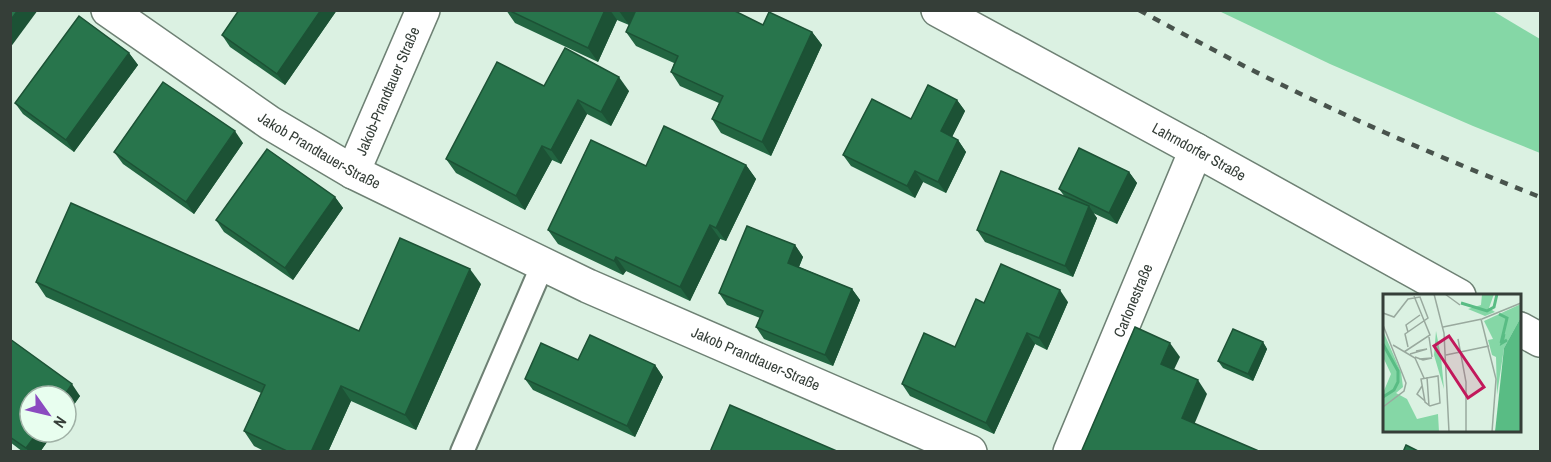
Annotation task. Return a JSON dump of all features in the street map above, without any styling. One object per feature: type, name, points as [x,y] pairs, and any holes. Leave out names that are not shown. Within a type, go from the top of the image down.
[{"type":"street","name":"Jakob Prandtauer-Straße","points":[[108,10],[270,123],[353,172],[588,286],[970,452]]},
{"type":"street","name":"Jakob-Prandtauer Straße","points":[[353,172],[423,10]]},
{"type":"street","name":"Lahrndorfer Straße","points":[[938,10],[1455,294]]},
{"type":"street","name":"Carlonestraße","points":[[1070,452],[1196,150]]},
{"type":"street","points":[[1521,330],[1540,340]]},
{"type":"lane","points":[[462,452],[543,264]]},
{"type":"green space","points":[[1219,11],[1493,11],[1540,39],[1540,153],[1330,64]]},
{"type":"building","points":[[10,10],[18,10],[10,21]]},
{"type":"building","points":[[239,10],[321,10],[277,74],[222,35]]},
{"type":"building","points":[[508,10],[605,10],[588,48]]},
{"type":"building","points":[[636,10],[733,10],[763,25],[769,12],[812,32],[762,142],[712,119],[723,96],[671,72],[678,56],[626,32]]},
{"type":"building","points":[[79,16],[129,53],[66,140],[15,103]]},
{"type":"building","points":[[565,48],[619,77],[601,112],[578,100],[551,150],[542,146],[516,196],[446,159],[497,62],[544,86]]},
{"type":"building","points":[[163,82],[235,131],[186,202],[114,152]]},
{"type":"building","points":[[928,85],[957,100],[941,131],[958,140],[938,182],[915,171],[907,186],[843,155],[872,99],[911,119]]},
{"type":"building","points":[[664,126],[746,165],[716,228],[710,225],[680,287],[616,257],[614,261],[548,230],[591,140],[646,166]]},
{"type":"building","points":[[1079,148],[1129,172],[1109,213],[1059,189]]},
{"type":"building","points":[[267,149],[335,197],[285,268],[216,220]]},
{"type":"building","points":[[1001,171],[1089,206],[1065,266],[977,230]]},
{"type":"building","points":[[71,203],[359,331],[400,238],[470,269],[405,415],[341,386],[311,452],[289,452],[244,431],[265,385],[36,282]]},
{"type":"building","points":[[747,226],[795,245],[788,263],[852,289],[825,355],[756,327],[763,311],[719,293]]},
{"type":"building","points":[[1001,264],[1060,290],[1039,338],[1027,333],[986,423],[902,384],[924,333],[955,347],[976,299],[984,303]]},
{"type":"building","points":[[1135,327],[1170,343],[1161,364],[1198,380],[1182,418],[1261,452],[1085,452],[1082,450]]},
{"type":"building","points":[[1233,329],[1263,342],[1248,374],[1218,361]]},
{"type":"building","points":[[590,335],[655,365],[627,426],[525,379],[541,343],[578,360]]},
{"type":"building","points":[[10,339],[72,384],[18,384],[18,442],[10,437]]},
{"type":"building","points":[[730,405],[839,452],[710,452]]},
{"type":"building","points":[[1406,445],[1420,452],[1403,452]]},
{"type":"railway","points":[[1139,10],[1248,68],[1356,120],[1540,197]]}]
